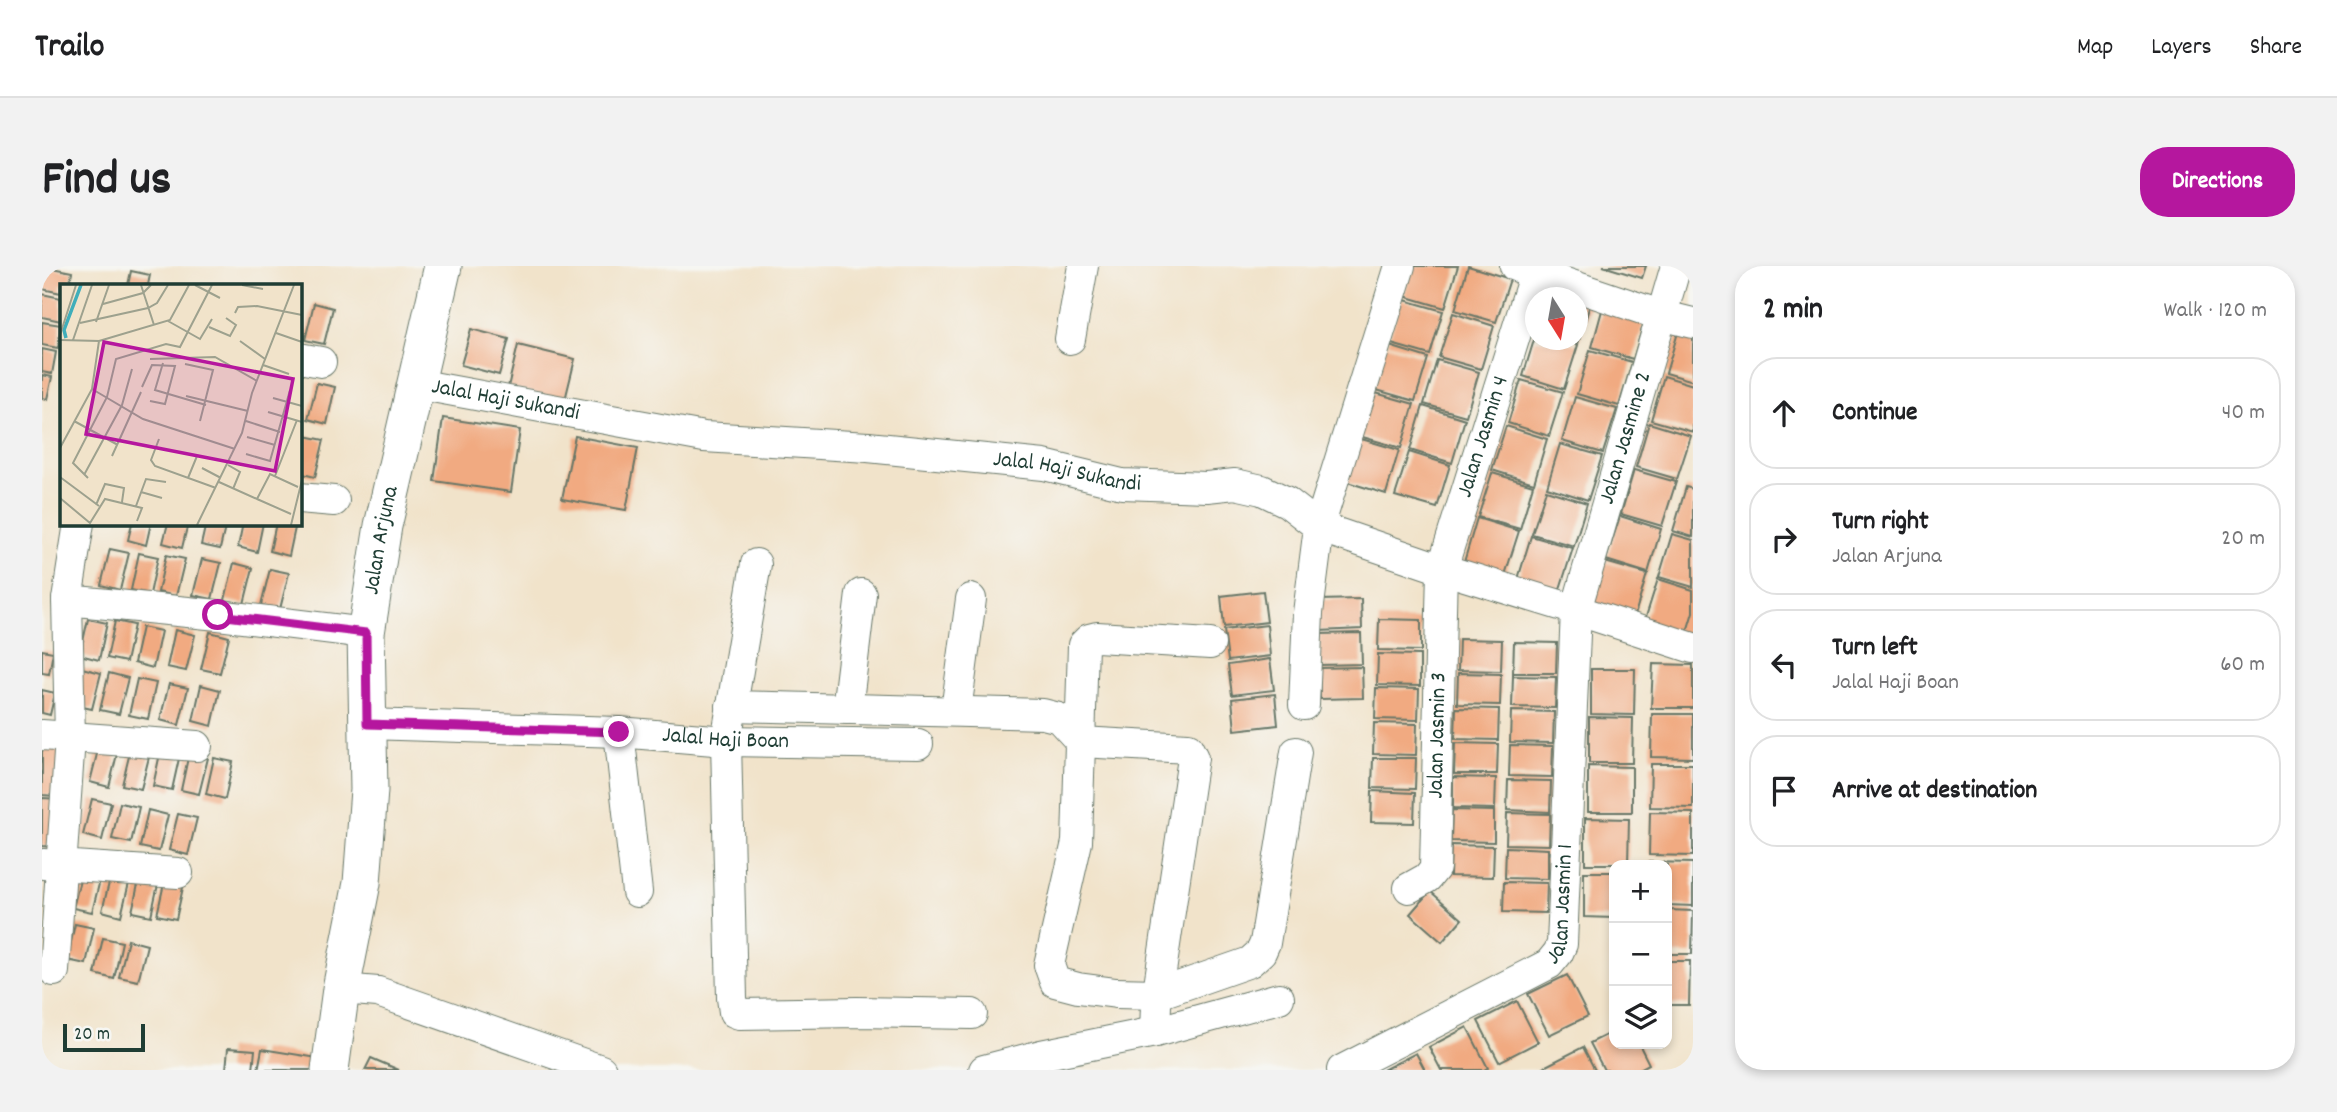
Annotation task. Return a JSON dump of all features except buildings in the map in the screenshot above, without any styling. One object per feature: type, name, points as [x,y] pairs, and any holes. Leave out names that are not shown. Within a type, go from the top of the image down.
[{"type":"street","name":"Jalan Arjuna","points":[[330,1070],[341,989],[362,883],[369,790],[366,633],[383,526],[443,266]]},
{"type":"street","points":[[1070,339],[1083,266]]},
{"type":"street","points":[[1304,705],[1308,613],[1320,527],[1400,266]]},
{"type":"street","name":"Jalan Jasmine 2","points":[[1576,610],[1675,266]]},
{"type":"street","points":[[1529,268],[1660,315],[1693,323]]},
{"type":"street","name":"Jalan Jasmin 4","points":[[1442,569],[1529,268]]},
{"type":"street","name":"Jalal Haji Sukandi","points":[[416,384],[704,437],[868,447],[1044,465],[1122,484],[1207,487],[1236,484],[1262,490],[1287,502],[1320,527],[1442,569],[1693,648]]},
{"type":"street","points":[[301,498],[334,501]]},
{"type":"street","points":[[58,971],[51,864],[56,737],[67,600],[79,525]]},
{"type":"street","points":[[756,565],[726,741],[734,1012],[972,1014]]},
{"type":"street","name":"Jalan Jasmin 3","points":[[1409,888],[1427,878],[1434,868],[1442,569]]},
{"type":"street","points":[[847,709],[861,594]]},
{"type":"street","points":[[956,711],[971,598]]},
{"type":"street","points":[[67,600],[366,633]]},
{"type":"street","name":"Jalan Jasmin 1","points":[[1342,1070],[1549,964],[1558,953],[1562,944],[1576,610]]},
{"type":"street","points":[[1210,644],[1097,637],[1089,639],[1082,648],[1077,842],[1049,965],[1055,982],[1116,993],[1156,1013],[1279,998]]},
{"type":"street","points":[[731,706],[1043,713],[1059,718],[1081,742],[1185,747],[1192,754],[1156,1013]]},
{"type":"street","name":"Jalal Haji Boan","points":[[367,724],[619,732],[726,741],[918,744]]},
{"type":"street","points":[[619,732],[637,892]]},
{"type":"street","points":[[56,737],[197,746]]},
{"type":"street","points":[[984,1070],[1041,1055],[1156,1013],[1250,962],[1261,952],[1265,943],[1296,752]]},
{"type":"street","points":[[51,864],[178,873]]},
{"type":"street","points":[[341,989],[378,992],[601,1070]]},
{"type":"route","points":[[218,615],[366,633],[367,724],[619,732]]}]
